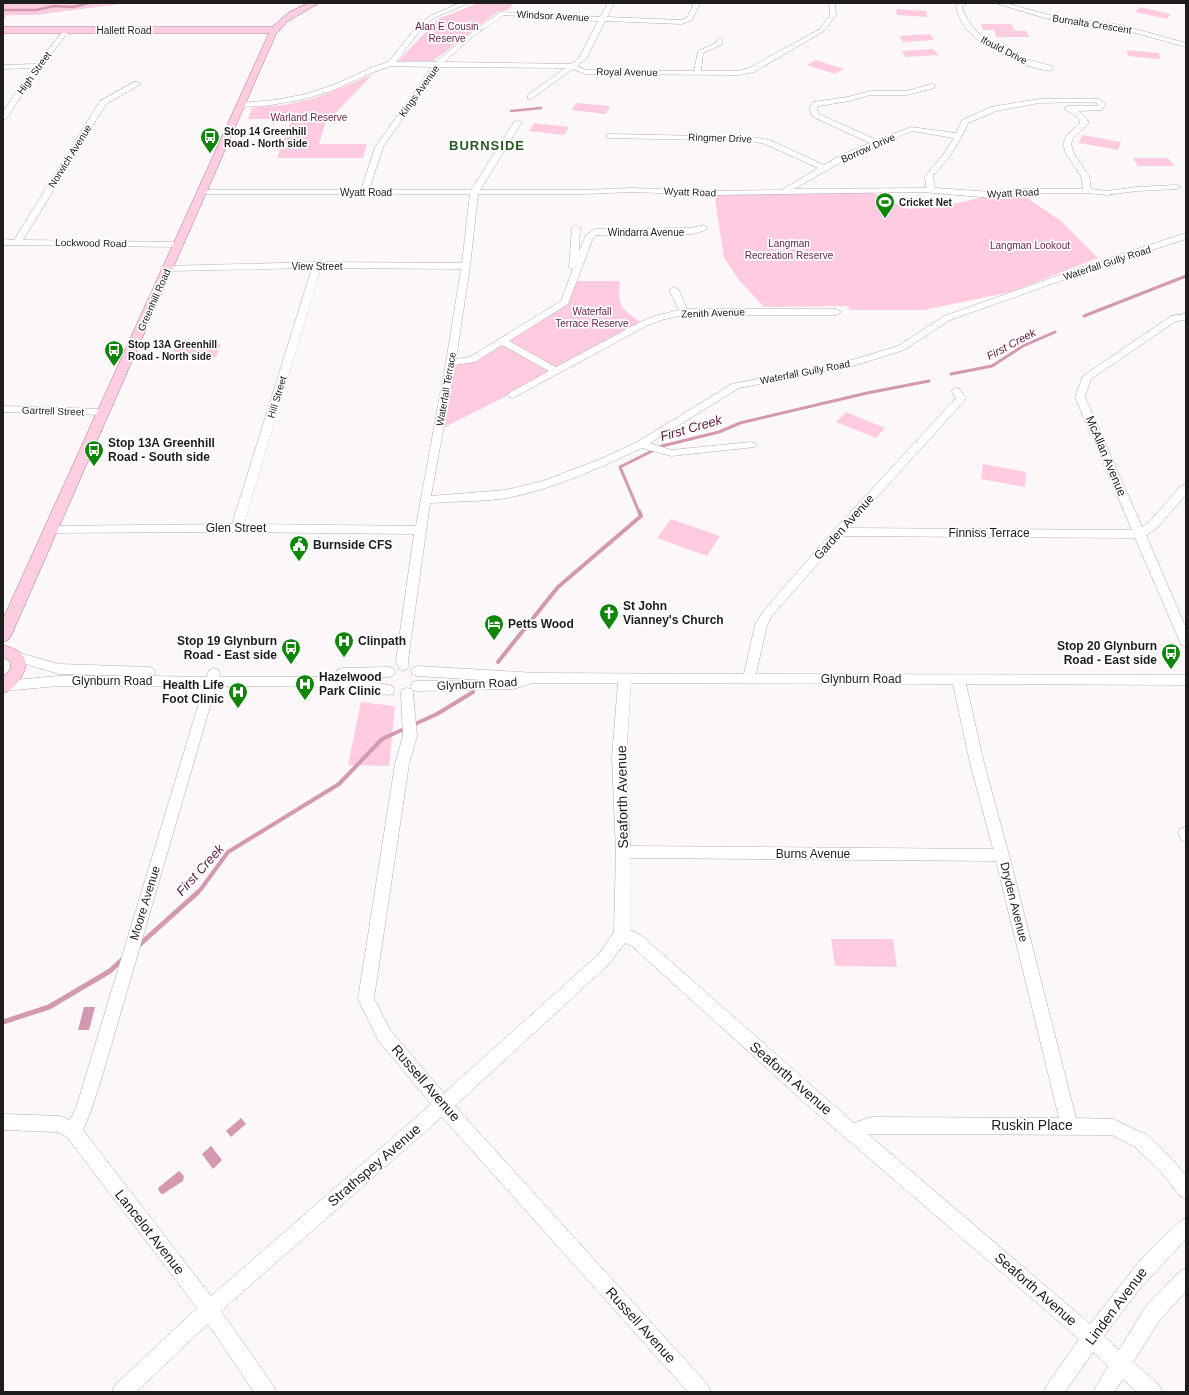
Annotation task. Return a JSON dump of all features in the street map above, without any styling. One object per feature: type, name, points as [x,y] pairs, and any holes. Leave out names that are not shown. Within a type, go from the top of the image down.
[{"type":"main road","name":"Greenhill Road","points":[[3,636],[169,268],[274,30],[286,18],[315,3]]},
{"type":"main road","points":[[275,18],[286,18]]},
{"type":"main road","points":[[245,30],[257,21]]},
{"type":"main road","name":"Hallett Road","points":[[3,30],[274,30]]},
{"type":"main road","points":[[3,687],[16,675],[19,668],[19,662],[10,654]]},
{"type":"street","points":[[391,64],[422,24],[434,16],[466,3]]},
{"type":"street","points":[[531,98],[582,59],[611,3]]},
{"type":"street","name":"Windsor Avenue","points":[[503,13],[682,22],[690,19],[697,3]]},
{"type":"street","name":"Royal Avenue","points":[[241,105],[288,101],[331,88],[379,66],[391,64],[571,66],[586,72],[738,73],[751,70],[822,30],[833,16],[832,3]]},
{"type":"street","name":"Ifould Drive","points":[[964,3],[959,7],[963,18],[966,24],[978,37],[994,47],[1030,64],[1049,68]]},
{"type":"street","name":"Burnalta Crescent","points":[[998,3],[1048,17],[1121,27],[1186,45]]},
{"type":"street","name":"Kings Avenue","points":[[364,192],[379,147],[437,65],[470,36],[503,13]]},
{"type":"street","name":"High Street","points":[[3,117],[38,66],[67,30]]},
{"type":"street","points":[[697,73],[700,52],[719,44],[720,38]]},
{"type":"street","points":[[3,67],[38,66]]},
{"type":"street","name":"Norwich Avenue","points":[[17,242],[103,103],[137,84]]},
{"type":"street","points":[[876,143],[816,114],[813,109],[816,104],[849,99],[870,93],[907,93],[931,86]]},
{"type":"street","points":[[931,191],[929,176],[951,152],[960,136],[965,122],[994,109],[1048,101],[1093,100],[1102,104],[1099,108],[1072,110]]},
{"type":"street","points":[[1048,101],[1072,110],[1082,118],[1084,124],[1070,137],[1067,148],[1085,176],[1087,191]]},
{"type":"street","name":"Waterfall Terrace","points":[[403,666],[402,660],[425,500],[451,362],[466,266],[474,192],[518,122]]},
{"type":"street","name":"Borrow Drive","points":[[782,192],[824,168],[876,143],[911,129],[960,136]]},
{"type":"street","name":"Ringmer Drive","points":[[609,136],[751,139],[767,142],[824,168]]},
{"type":"street","name":"Wyatt Road","points":[[202,192],[585,192],[631,190],[714,193],[931,191],[992,195],[1016,191],[1087,191],[1107,193],[1137,189],[1176,187]]},
{"type":"street","name":"Windarra Avenue","points":[[574,281],[576,228]]},
{"type":"street","name":"Windarra Avenue","points":[[451,362],[472,360],[565,302],[589,237],[595,232],[693,232],[703,228]]},
{"type":"street","name":"Waterfall Gully Road","points":[[425,500],[506,494],[546,484],[608,460],[651,448],[736,386],[850,364],[901,348],[947,318],[1090,267],[1185,238]]},
{"type":"street","name":"Lockwood Road","points":[[3,242],[179,245]]},
{"type":"street","name":"View Street","points":[[169,268],[317,265],[466,266]]},
{"type":"street","name":"Hill Street","points":[[237,528],[317,265]]},
{"type":"street","points":[[674,290],[684,312]]},
{"type":"street","name":"Zenith Avenue","points":[[513,395],[643,324],[658,318],[684,312],[836,312]]},
{"type":"street","name":"McAllan Avenue","points":[[1186,317],[1174,318],[1087,378],[1080,397],[1186,642]]},
{"type":"street","points":[[503,342],[556,371]]},
{"type":"street","name":"Garden Avenue","points":[[749,678],[761,625],[768,613],[839,532],[961,398],[956,390]]},
{"type":"street","name":"Gartrell Street","points":[[3,409],[103,412]]},
{"type":"street","points":[[651,448],[671,453],[751,445]]},
{"type":"street","points":[[1139,534],[1153,525],[1186,488]]},
{"type":"street","name":"Glen Street","points":[[50,530],[237,528],[421,530]]},
{"type":"street","name":"Finniss Terrace","points":[[839,532],[1139,534]]},
{"type":"street","name":"Glynburn Road","points":[[10,654],[59,669],[350,682],[388,690]]},
{"type":"street","points":[[403,666],[413,668],[417,671],[420,680],[412,690],[397,693],[388,690],[384,681],[389,672],[397,667],[403,666]]},
{"type":"street","name":"Glynburn Road","points":[[417,671],[536,678],[1186,680]]},
{"type":"street","name":"Glynburn Road","points":[[3,687],[58,681],[389,672]]},
{"type":"street","name":"Moore Avenue","points":[[73,1131],[83,1111],[213,677]]},
{"type":"street","name":"Glynburn Road","points":[[412,690],[513,684],[536,678]]},
{"type":"street","name":"Seaforth Avenue","points":[[625,678],[620,757],[623,852],[622,934],[637,941],[856,1135],[1091,1337],[1152,1392]]},
{"type":"street","name":"Dryden Avenue","points":[[959,680],[977,763],[1002,855],[1069,1125]]},
{"type":"street","name":"Russell Avenue","points":[[412,690],[409,720],[410,736],[402,764],[366,999],[384,1035],[444,1105],[701,1392]]},
{"type":"street","name":"Burns Avenue","points":[[623,852],[1002,855]]},
{"type":"street","name":"Strathspey Avenue","points":[[122,1392],[209,1310],[444,1105],[524,1030],[604,959],[622,934]]},
{"type":"street","points":[[3,1122],[60,1124],[73,1131]]},
{"type":"street","name":"Ruskin Place","points":[[856,1135],[861,1128],[871,1125],[1069,1125],[1113,1127],[1141,1141],[1167,1166],[1186,1190]]},
{"type":"street","name":"Lancelot Avenue","points":[[73,1131],[209,1310],[266,1392]]},
{"type":"street","name":"Linden Avenue","points":[[1054,1392],[1091,1337],[1137,1276],[1165,1246],[1186,1227]]},
{"type":"street","points":[[1103,1392],[1153,1313],[1186,1277]]},
{"type":"green space","points":[[3,3],[128,3],[34,15],[7,15],[3,20]]},
{"type":"green space","name":"Alan E Cousin Reserve","points":[[478,3],[513,3],[508,10],[497,12],[433,61],[398,61],[438,19]]},
{"type":"green space","points":[[1140,7],[1170,14],[1167,19],[1135,12]]},
{"type":"green space","points":[[896,9],[926,11],[927,17],[897,15]]},
{"type":"green space","points":[[981,24],[1011,24],[1015,30],[997,30],[1026,31],[1029,37],[996,37],[994,30],[983,30]]},
{"type":"green space","points":[[930,34],[934,40],[903,42],[899,36]]},
{"type":"green space","points":[[933,49],[939,55],[906,57],[901,51]]},
{"type":"green space","points":[[1127,50],[1159,53],[1160,59],[1128,56]]},
{"type":"green space","points":[[816,60],[844,69],[835,74],[807,65]]},
{"type":"green space","name":"Warland Reserve","points":[[373,74],[325,124],[319,144],[367,144],[363,158],[277,158],[292,119],[248,119],[252,108],[289,104],[311,99],[332,92]]},
{"type":"green space","points":[[576,103],[610,106],[606,114],[572,110]]},
{"type":"green space","points":[[534,123],[569,127],[564,135],[529,131]]},
{"type":"green space","points":[[1082,135],[1121,142],[1118,150],[1079,143]]},
{"type":"green space","points":[[1133,158],[1168,158],[1174,166],[1138,166]]},
{"type":"green space","name":"Langman Recreation Reserve","points":[[869,191],[908,209],[941,207],[992,195],[1017,191],[1061,221],[1098,258],[1010,292],[924,310],[849,310],[848,306],[764,307],[739,280],[724,258],[714,193]]},
{"type":"green space","name":"Waterfall Terrace Reserve","points":[[574,281],[620,281],[619,298],[622,307],[643,324],[556,371],[439,430],[451,362],[472,360],[565,302]]},
{"type":"green space","points":[[176,344],[221,344],[216,357],[171,357]]},
{"type":"green space","points":[[846,412],[885,428],[876,438],[836,422]]},
{"type":"green space","points":[[983,464],[1026,472],[1025,487],[981,479]]},
{"type":"green space","points":[[671,519],[720,536],[707,556],[657,538]]},
{"type":"green space","points":[[361,702],[395,706],[389,766],[348,765]]},
{"type":"green space","points":[[831,939],[893,939],[897,967],[835,966]]},
{"type":"shaded area","points":[[84,1007],[95,1007],[89,1030],[78,1030]]},
{"type":"shaded area","points":[[241,1118],[246,1124],[231,1137],[226,1131]]},
{"type":"shaded area","points":[[211,1146],[222,1160],[213,1169],[202,1154]]},
{"type":"shaded area","points":[[179,1171],[184,1176],[183,1181],[163,1194],[160,1193],[158,1188]]},
{"type":"waterway","points":[[3,10],[36,10],[54,6],[73,7],[89,3]]},
{"type":"waterway","points":[[511,111],[541,108]]},
{"type":"waterway","name":"First Creek","points":[[1084,316],[1186,276]]},
{"type":"waterway","name":"First Creek","points":[[951,374],[992,366],[1023,346],[1055,332]]},
{"type":"waterway","name":"First Creek","points":[[639,512],[620,467],[662,446],[719,432],[740,423],[867,393],[929,381]]},
{"type":"waterway","name":"First Creek","points":[[498,662],[558,587],[641,516],[639,511]]},
{"type":"waterway","name":"First Creek","points":[[197,893],[228,852],[339,784],[382,739],[437,714],[473,692]]},
{"type":"waterway","name":"First Creek","points":[[138,946],[197,893]]},
{"type":"waterway","name":"First Creek","points":[[3,1022],[49,1007],[110,971],[124,958]]},
{"type":"place","name":"Stop 14 Greenhill Road - North side","points":[[210,154]]},
{"type":"place","name":"Cricket Net","points":[[885,219]]},
{"type":"place","name":"Stop 13A Greenhill Road - North side","points":[[114,367]]},
{"type":"place","name":"Stop 13A Greenhill Road - South side","points":[[94,467]]},
{"type":"place","name":"Burnside CFS","points":[[299,562]]},
{"type":"place","name":"St John Vianney's Church","points":[[609,630]]},
{"type":"place","name":"Petts Wood","points":[[494,641]]},
{"type":"place","name":"Clinpath","points":[[344,658]]},
{"type":"place","name":"Stop 19 Glynburn Road - East side","points":[[291,665]]},
{"type":"place","name":"Stop 20 Glynburn Road - East side","points":[[1171,670]]},
{"type":"place","name":"Hazelwood Park Clinic","points":[[305,701]]},
{"type":"place","name":"Health Life Foot Clinic","points":[[238,709]]},
{"type":"district","name":"BURNSIDE","points":[[487,145]]},
{"type":"park label","name":"Langman Lookout","points":[[1030,245]]}]
